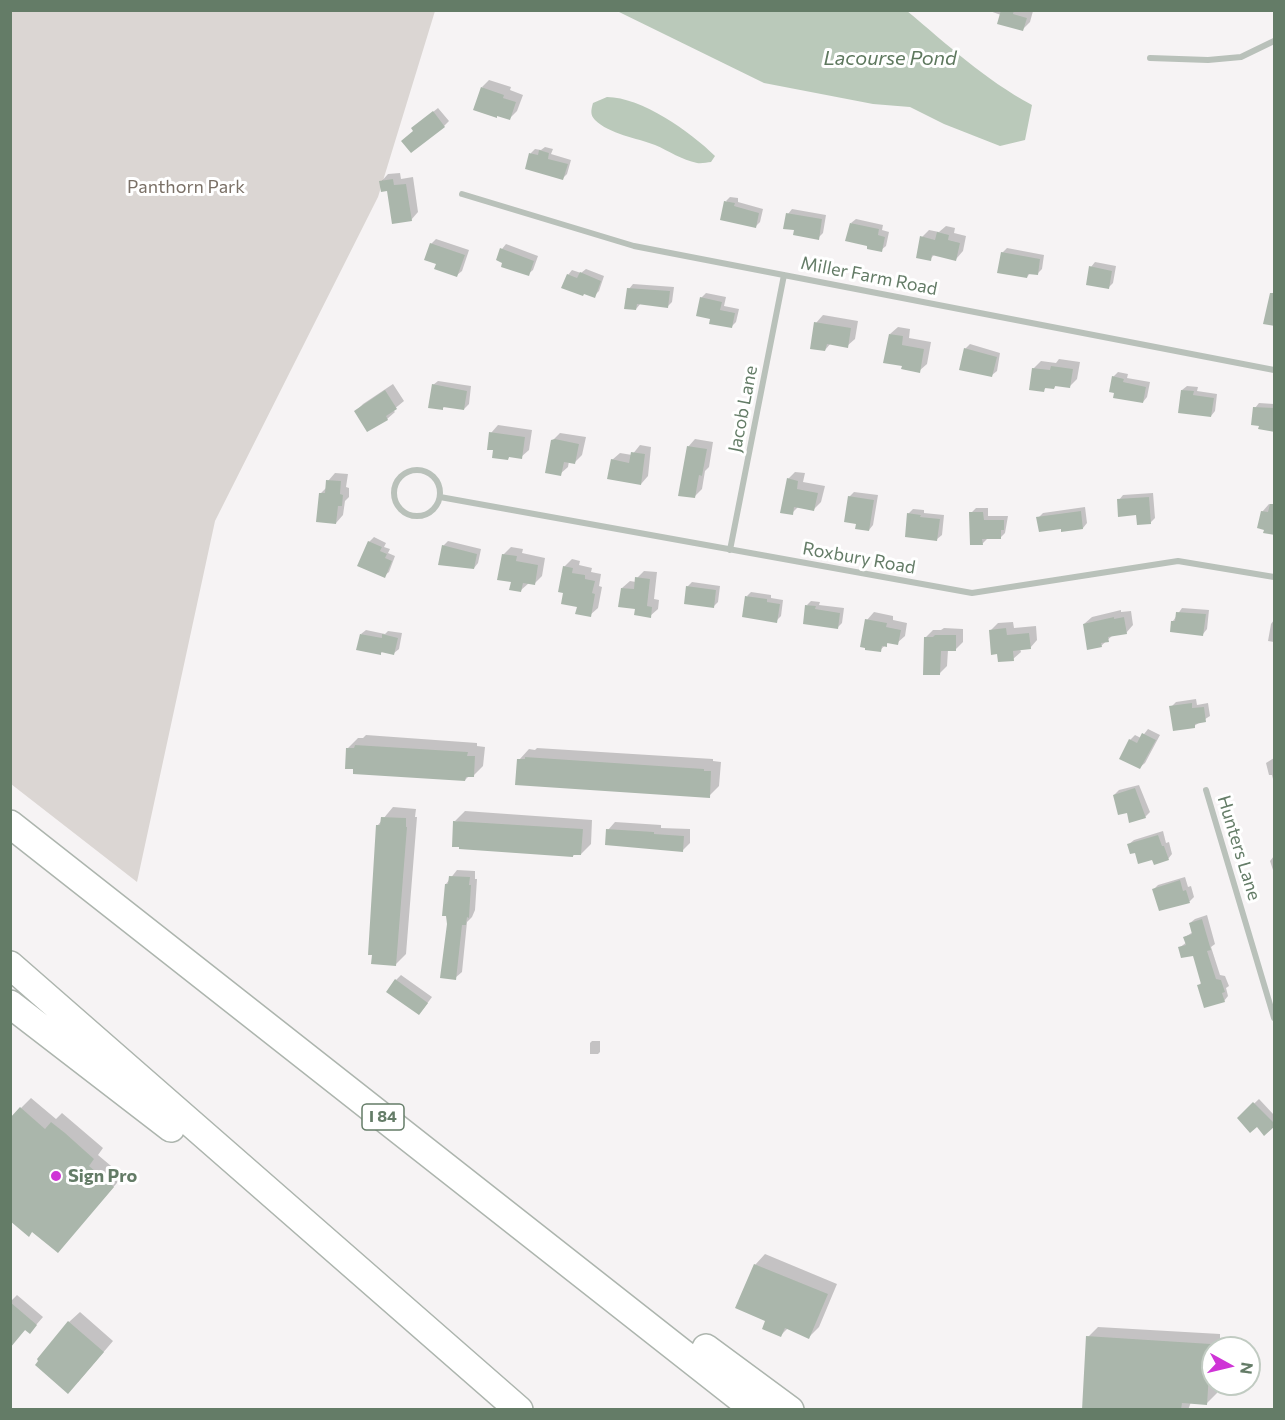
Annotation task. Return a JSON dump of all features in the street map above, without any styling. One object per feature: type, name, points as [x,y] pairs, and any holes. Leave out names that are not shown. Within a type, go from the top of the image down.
[{"type":"highway","name":"I 84","points":[[10,824],[755,1410]]},
{"type":"highway","points":[[10,965],[519,1410]]},
{"type":"highway","points":[[10,1004],[430,1331]]},
{"type":"highway","points":[[498,1207],[632,1296],[790,1410]]},
{"type":"street","points":[[1150,58],[1208,60],[1241,57],[1275,41]]},
{"type":"street","name":"Miller Farm Road","points":[[462,194],[634,246],[1275,370]]},
{"type":"street","name":"Jacob Lane","points":[[730,550],[784,274]]},
{"type":"street","points":[[411,470],[421,470],[435,477],[440,488],[440,497],[431,511],[421,516],[414,516],[399,507],[394,490],[403,474],[411,470]]},
{"type":"street","name":"Roxbury Road","points":[[440,497],[972,592],[1178,561],[1275,577]]},
{"type":"street","name":"Hunters Lane","points":[[1206,790],[1275,1018]]},
{"type":"green space","name":"Panthorn Park","points":[[10,11],[435,11],[378,197],[215,521],[137,882],[11,784]]},
{"type":"water","name":"Lacourse Pond","points":[[617,11],[907,11],[982,73],[1032,105],[1025,140],[1000,146],[944,124],[910,107],[873,104],[764,83]]},
{"type":"water","points":[[607,97],[650,109],[693,137],[715,156],[711,162],[691,162],[655,145],[608,129],[595,120],[591,112],[593,103]]},
{"type":"building","points":[[1001,10],[1014,10],[1013,14],[1027,18],[1023,31],[997,24]]},
{"type":"building","points":[[481,87],[516,102],[510,120],[473,110]]},
{"type":"building","points":[[433,111],[445,127],[411,153],[401,141],[413,131],[411,128]]},
{"type":"building","points":[[539,150],[549,153],[548,159],[568,164],[563,180],[525,169],[529,153],[538,155]]},
{"type":"building","points":[[393,179],[394,185],[406,184],[412,221],[392,224],[387,191],[381,192],[379,181]]},
{"type":"building","points":[[724,201],[759,213],[756,228],[720,220]]},
{"type":"building","points":[[786,213],[822,219],[819,240],[793,235],[794,230],[783,229]]},
{"type":"building","points":[[850,223],[879,229],[878,235],[885,237],[882,252],[845,241]]},
{"type":"building","points":[[937,232],[949,235],[948,240],[960,243],[956,261],[932,255],[931,261],[916,258],[920,236],[935,240]]},
{"type":"building","points":[[430,243],[465,255],[457,277],[434,269],[436,264],[424,260]]},
{"type":"building","points":[[500,248],[534,261],[529,276],[501,267],[502,263],[496,260]]},
{"type":"building","points":[[1001,252],[1040,259],[1038,275],[1028,274],[1027,278],[997,273]]},
{"type":"building","points":[[1089,266],[1112,271],[1109,289],[1086,285]]},
{"type":"building","points":[[580,272],[601,281],[595,298],[561,288],[567,274],[577,278]]},
{"type":"building","points":[[627,288],[670,291],[668,308],[637,304],[636,310],[624,309]]},
{"type":"building","points":[[1270,293],[1275,293],[1275,326],[1263,324]]},
{"type":"building","points":[[700,297],[722,302],[720,310],[735,313],[732,328],[709,324],[710,319],[696,316]]},
{"type":"building","points":[[814,322],[851,328],[848,348],[827,344],[825,351],[810,349]]},
{"type":"building","points":[[889,334],[903,336],[902,345],[924,349],[920,373],[901,369],[902,366],[883,363]]},
{"type":"building","points":[[964,348],[997,357],[992,377],[959,370]]},
{"type":"building","points":[[1051,366],[1073,369],[1070,388],[1055,386],[1054,389],[1045,388],[1044,392],[1029,390],[1032,368],[1050,370]]},
{"type":"building","points":[[1112,376],[1124,379],[1123,382],[1146,387],[1143,403],[1113,398],[1114,393],[1109,392]]},
{"type":"building","points":[[432,384],[467,391],[464,410],[443,407],[443,410],[428,408]]},
{"type":"building","points":[[385,390],[397,409],[386,416],[388,420],[367,432],[354,411]]},
{"type":"building","points":[[1181,390],[1194,391],[1193,395],[1214,398],[1211,417],[1178,413]]},
{"type":"building","points":[[1253,407],[1275,408],[1275,432],[1258,429],[1259,426],[1251,425]]},
{"type":"building","points":[[489,432],[525,437],[522,459],[492,458],[493,450],[487,450]]},
{"type":"building","points":[[551,440],[579,444],[575,464],[564,462],[561,476],[545,473]]},
{"type":"building","points":[[687,446],[707,449],[695,498],[678,496]]},
{"type":"building","points":[[631,452],[645,454],[641,485],[607,479],[611,459],[629,463]]},
{"type":"building","points":[[787,478],[798,481],[797,489],[818,493],[814,511],[794,507],[793,515],[780,513]]},
{"type":"building","points":[[326,480],[341,481],[342,506],[338,506],[336,524],[316,522],[319,493],[325,493]]},
{"type":"building","points":[[848,496],[874,500],[869,531],[855,529],[856,524],[844,522]]},
{"type":"building","points":[[1149,497],[1151,524],[1137,525],[1136,515],[1118,517],[1117,499]]},
{"type":"building","points":[[1270,504],[1275,504],[1275,535],[1263,533],[1264,530],[1257,528],[1261,511],[1268,512]]},
{"type":"building","points":[[1081,511],[1083,529],[1039,532],[1036,517]]},
{"type":"building","points":[[969,512],[983,512],[984,520],[1004,520],[1001,539],[982,539],[983,545],[970,545]]},
{"type":"building","points":[[907,513],[940,519],[937,541],[905,537]]},
{"type":"building","points":[[368,541],[382,547],[380,551],[387,554],[385,558],[392,561],[385,578],[357,566]]},
{"type":"building","points":[[442,545],[477,554],[474,569],[438,565]]},
{"type":"building","points":[[502,554],[517,556],[516,561],[538,565],[535,585],[523,583],[521,592],[509,590],[511,582],[497,580]]},
{"type":"building","points":[[563,566],[573,568],[572,573],[585,575],[585,579],[595,581],[591,617],[575,614],[577,607],[561,604],[563,593],[558,592]]},
{"type":"building","points":[[635,577],[650,579],[647,606],[652,607],[651,618],[634,615],[635,609],[618,607],[621,588],[634,589]]},
{"type":"building","points":[[686,586],[716,590],[714,608],[684,604]]},
{"type":"building","points":[[745,596],[767,599],[767,602],[780,604],[777,623],[742,617]]},
{"type":"building","points":[[805,605],[840,613],[838,629],[803,624]]},
{"type":"building","points":[[1176,612],[1206,614],[1203,636],[1170,632],[1171,621],[1175,621]]},
{"type":"building","points":[[1114,617],[1114,619],[1124,617],[1127,634],[1108,637],[1109,642],[1101,643],[1102,647],[1087,650],[1083,624]]},
{"type":"building","points":[[865,619],[887,623],[886,627],[901,630],[898,645],[887,643],[887,647],[882,646],[881,652],[860,647]]},
{"type":"building","points":[[1006,628],[1007,635],[1029,633],[1031,649],[1013,651],[1014,661],[998,662],[997,654],[991,655],[989,630]]},
{"type":"building","points":[[360,634],[382,638],[382,634],[398,638],[394,655],[356,650]]},
{"type":"building","points":[[956,635],[956,651],[941,651],[940,675],[923,675],[924,637]]},
{"type":"building","points":[[1192,703],[1192,708],[1204,707],[1206,722],[1195,724],[1195,728],[1173,731],[1169,706]]},
{"type":"building","points":[[1142,733],[1156,740],[1140,769],[1119,759],[1129,739],[1137,743]]},
{"type":"building","points":[[355,745],[468,752],[467,756],[475,756],[474,777],[466,777],[465,781],[353,774],[353,769],[345,769],[346,748],[354,748]]},
{"type":"building","points":[[525,757],[704,769],[704,771],[711,771],[710,798],[515,785],[517,759],[525,759]]},
{"type":"building","points":[[1135,788],[1146,818],[1129,823],[1127,813],[1118,815],[1113,795]]},
{"type":"building","points":[[381,817],[406,818],[407,827],[396,966],[371,964],[372,955],[368,955],[376,825],[380,825]]},
{"type":"building","points":[[453,821],[583,829],[581,855],[573,855],[573,857],[459,849],[459,847],[452,847]]},
{"type":"building","points":[[606,829],[684,836],[683,852],[605,845]]},
{"type":"building","points":[[1158,835],[1169,860],[1154,865],[1152,860],[1138,864],[1135,853],[1130,854],[1127,844]]},
{"type":"building","points":[[449,876],[470,877],[469,885],[471,885],[469,918],[467,917],[466,925],[462,925],[456,980],[440,978],[447,924],[446,916],[442,916],[445,884],[448,884]]},
{"type":"building","points":[[1180,880],[1190,903],[1159,911],[1152,889]]},
{"type":"building","points":[[1202,919],[1211,950],[1207,951],[1216,979],[1221,980],[1225,992],[1222,993],[1225,1002],[1204,1008],[1197,985],[1201,984],[1193,956],[1181,958],[1178,947],[1186,945],[1183,937],[1192,934],[1189,923]]},
{"type":"building","points":[[395,979],[428,1003],[419,1015],[386,992]]},
{"type":"building","points":[[1253,1102],[1275,1124],[1264,1136],[1257,1127],[1250,1133],[1237,1118]]},
{"type":"building","name":"Sign Pro","points":[[20,1107],[45,1129],[51,1122],[65,1133],[94,1159],[89,1166],[114,1187],[58,1253],[32,1232],[29,1237],[10,1221],[10,1118]]},
{"type":"building","points":[[754,1264],[828,1294],[809,1339],[785,1328],[781,1337],[762,1329],[765,1321],[735,1308]]},
{"type":"building","points":[[10,1302],[37,1325],[30,1334],[25,1330],[10,1348]]},
{"type":"building","points":[[68,1321],[104,1352],[68,1394],[35,1365],[37,1359]]},
{"type":"building","points":[[1086,1336],[1201,1343],[1201,1396],[1208,1396],[1207,1405],[1182,1403],[1181,1410],[1082,1410]]},
{"type":"place","name":"Sign Pro","points":[[56,1176]]}]
